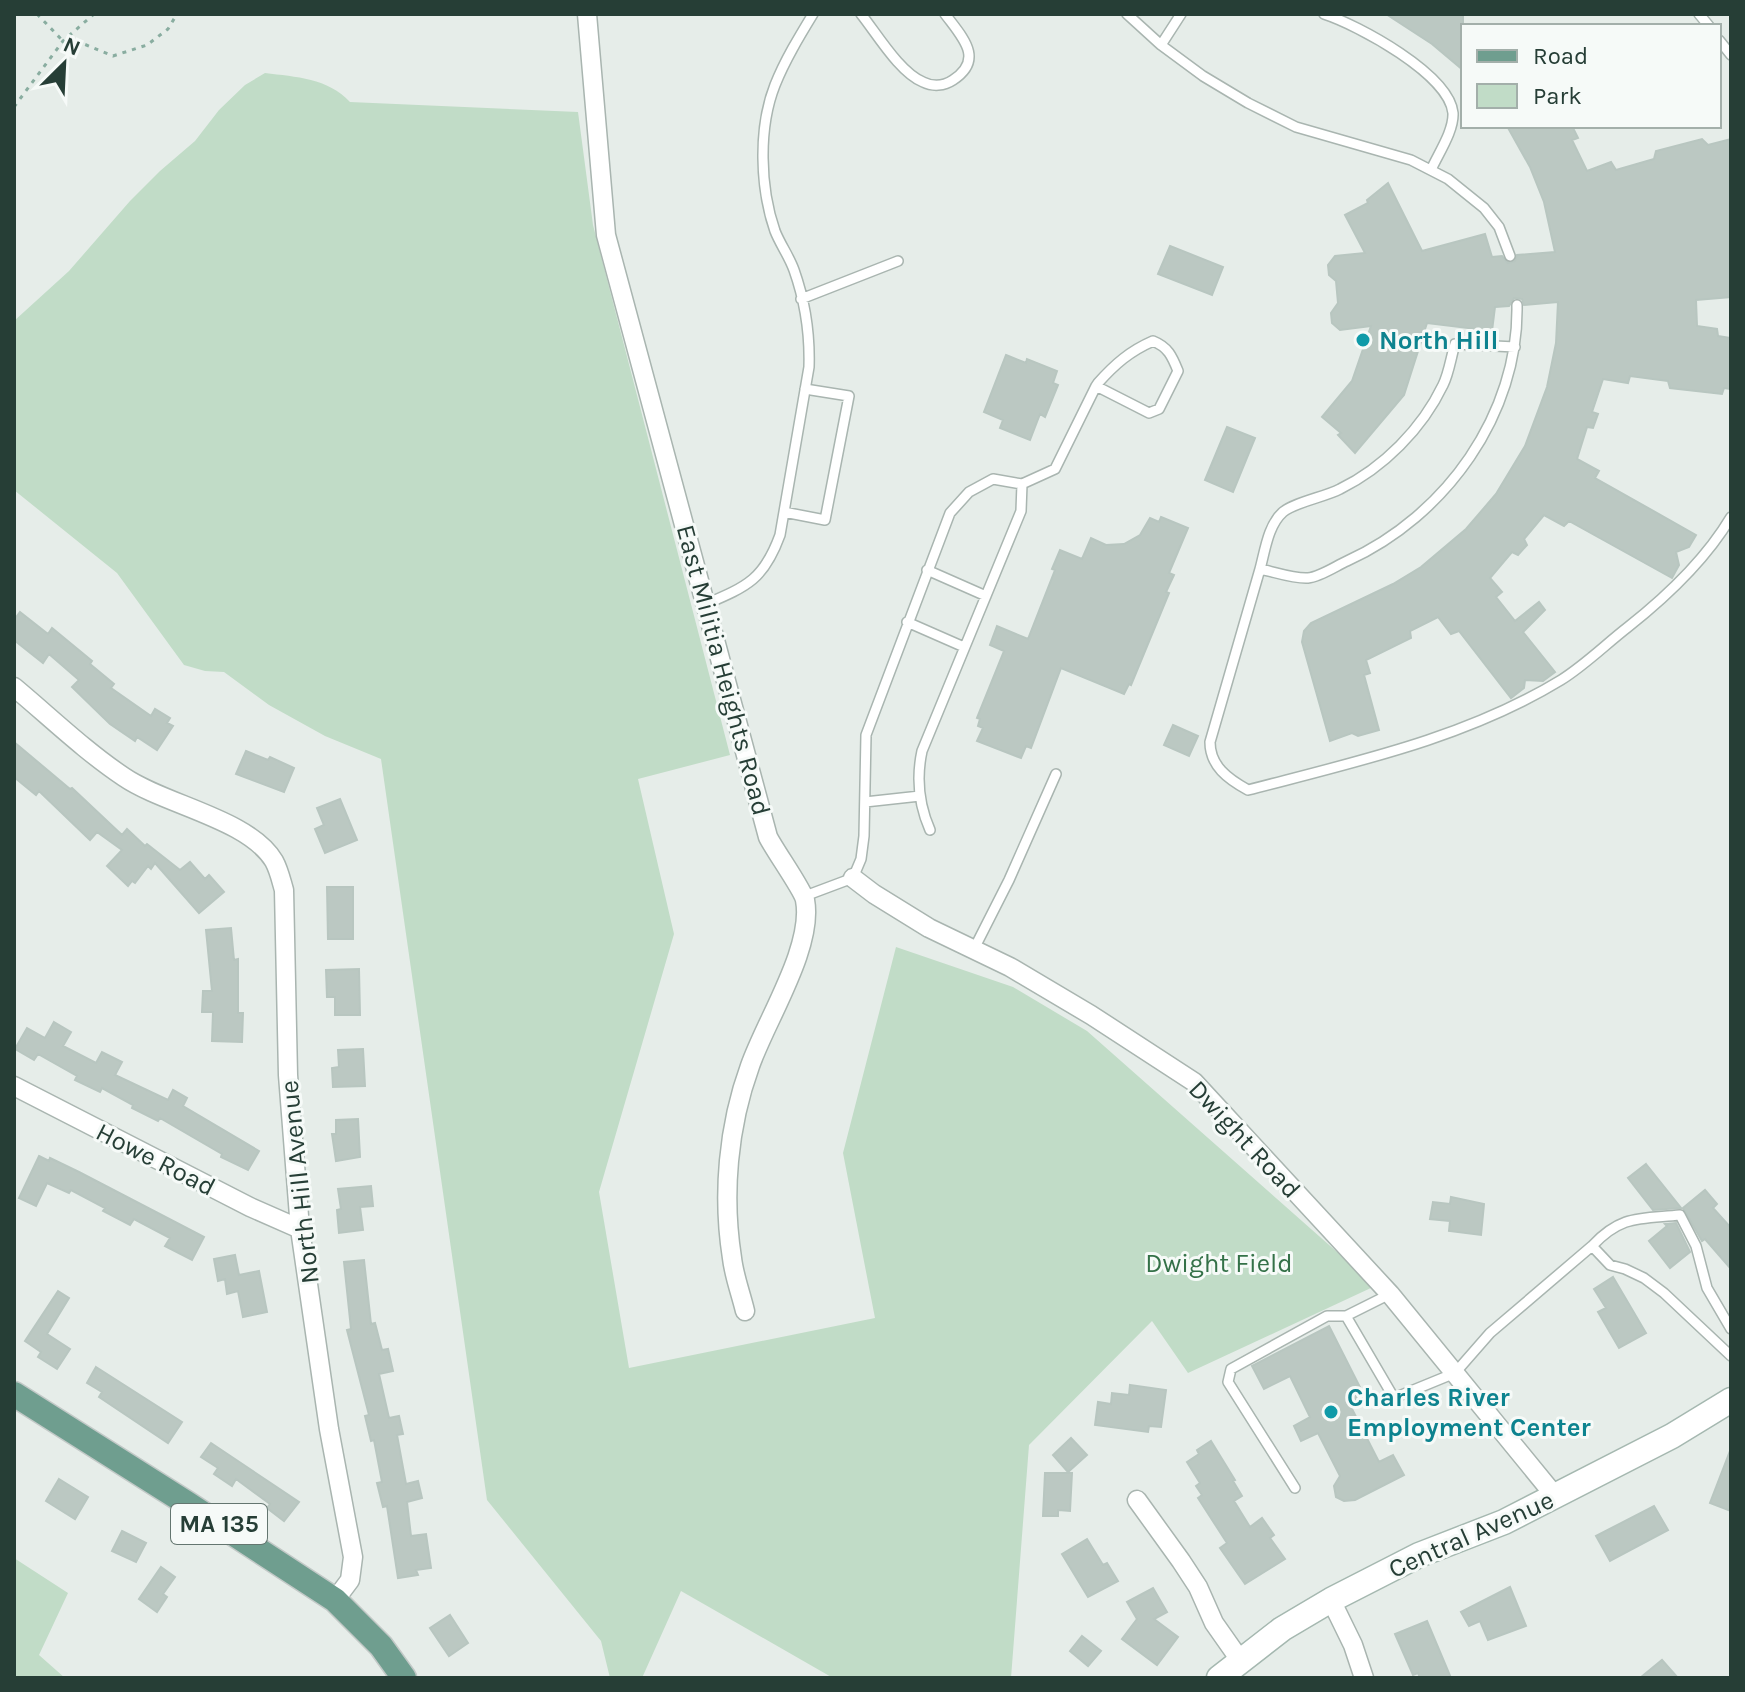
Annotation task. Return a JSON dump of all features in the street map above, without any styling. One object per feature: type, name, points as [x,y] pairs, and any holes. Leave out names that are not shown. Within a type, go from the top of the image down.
[{"type":"main road","name":"MA 135","points":[[14,1394],[335,1600],[381,1646],[404,1678]]},
{"type":"main road","name":"Central Avenue","points":[[1219,1678],[1282,1629],[1331,1600],[1419,1555],[1504,1522],[1729,1404]]},
{"type":"street","name":"East Militia Heights Road","points":[[587,14],[606,235],[768,837],[805,896]]},
{"type":"street","name":"North Hill Avenue","points":[[14,687],[124,778],[214,817],[248,836],[272,857],[279,871],[284,890],[288,1075],[300,1229],[329,1429],[353,1557],[350,1580],[335,1600]]},
{"type":"street","name":"Dwight Road","points":[[853,878],[929,928],[1010,967],[1091,1015],[1194,1082],[1390,1294],[1555,1496]]},
{"type":"street","points":[[745,1311],[732,1259],[727,1194],[731,1143],[749,1066],[802,940],[807,920],[805,896]]},
{"type":"street","name":"Howe Road","points":[[14,1086],[250,1207],[300,1229]]},
{"type":"street","points":[[1137,1500],[1198,1587],[1214,1623],[1240,1660]]},
{"type":"street","points":[[1331,1600],[1353,1645],[1364,1678]]},
{"type":"lane","points":[[706,604],[737,591],[765,570],[780,535],[805,389],[809,347],[794,269],[776,231],[767,197],[763,163],[766,125],[774,87],[813,14]]},
{"type":"lane","points":[[861,14],[902,66],[923,83],[935,85],[955,78],[964,72],[970,62],[969,52],[945,14]]},
{"type":"lane","points":[[1127,14],[1161,45],[1203,76],[1248,103],[1296,127],[1411,160],[1448,179],[1484,208],[1499,227],[1510,256]]},
{"type":"lane","points":[[1161,45],[1181,14]]},
{"type":"lane","points":[[1324,14],[1380,39],[1430,76],[1444,93],[1453,112],[1449,131],[1431,170]]},
{"type":"lane","points":[[801,299],[898,261]]},
{"type":"lane","points":[[1260,569],[1309,578],[1365,553],[1401,530],[1436,501],[1492,421],[1508,379],[1515,347],[1517,305]]},
{"type":"lane","points":[[805,896],[853,878],[861,859],[866,735],[950,513],[969,492],[993,479],[1022,484],[1055,469],[1096,386],[1113,365],[1134,350],[1153,341],[1164,345],[1178,371],[1159,409],[1149,413],[1096,386]]},
{"type":"lane","points":[[1515,347],[1455,344],[1444,383],[1428,412],[1390,455],[1373,471],[1339,491],[1284,511],[1272,527],[1210,742],[1210,756],[1232,782],[1248,790],[1366,760],[1445,734],[1514,706],[1564,678],[1668,596],[1731,517]]},
{"type":"lane","points":[[784,512],[825,520],[849,396],[805,389]]},
{"type":"lane","points":[[930,830],[921,808],[918,769],[922,751],[1021,511],[1022,484]]},
{"type":"lane","points":[[927,570],[986,596]]},
{"type":"lane","points":[[907,622],[964,647]]},
{"type":"lane","points":[[974,949],[1009,880],[1056,774]]},
{"type":"lane","points":[[865,802],[920,796]]},
{"type":"lane","points":[[1346,1316],[1394,1398],[1455,1373],[1490,1333],[1609,1229],[1633,1219],[1680,1215],[1696,1246],[1707,1288],[1731,1329]]},
{"type":"lane","points":[[1592,1246],[1610,1265],[1644,1278],[1664,1293],[1731,1356]]},
{"type":"lane","points":[[1295,1488],[1228,1382],[1231,1369],[1327,1316],[1346,1316],[1390,1294]]},
{"type":"path","points":[[37,14],[63,41],[84,44],[113,56],[147,45],[168,29],[177,14]]},
{"type":"path","points":[[14,107],[63,41],[94,14]]},
{"type":"green space","name":"Dwight Field","points":[[265,73],[322,83],[350,102],[578,112],[593,225],[730,755],[638,779],[674,934],[599,1192],[629,1368],[875,1318],[843,1153],[896,947],[1013,987],[1087,1031],[1373,1287],[1188,1373],[1152,1321],[1029,1445],[1011,1678],[833,1678],[681,1591],[642,1678],[610,1678],[601,1641],[487,1500],[381,759],[325,736],[269,705],[224,672],[184,665],[117,573],[14,490],[14,321],[69,271],[130,201],[195,141],[219,110],[245,85]]},
{"type":"green space","points":[[14,1558],[68,1593],[39,1655],[65,1678],[14,1678]]},
{"type":"building","points":[[1386,14],[1463,14],[1461,68],[1432,44]]},
{"type":"building","points":[[1508,128],[1573,128],[1578,138],[1572,140],[1587,171],[1611,162],[1616,170],[1654,159],[1656,151],[1702,139],[1708,145],[1731,139],[1731,297],[1696,300],[1697,326],[1717,329],[1718,336],[1731,338],[1731,389],[1724,388],[1722,394],[1670,388],[1668,381],[1630,376],[1628,383],[1603,379],[1592,412],[1598,414],[1593,428],[1587,427],[1577,459],[1599,471],[1595,478],[1696,535],[1689,547],[1676,552],[1679,565],[1672,578],[1569,521],[1564,526],[1544,515],[1524,539],[1527,545],[1518,555],[1512,552],[1490,578],[1502,592],[1496,597],[1515,621],[1539,602],[1545,610],[1523,632],[1555,672],[1543,681],[1525,680],[1524,688],[1511,698],[1459,631],[1451,634],[1438,617],[1410,631],[1411,638],[1366,660],[1370,673],[1364,675],[1379,730],[1358,736],[1352,733],[1330,741],[1302,642],[1304,631],[1311,623],[1393,584],[1421,567],[1466,529],[1496,494],[1525,446],[1547,387],[1556,343],[1558,302],[1524,305],[1522,299],[1514,298],[1509,306],[1495,307],[1492,331],[1427,323],[1404,395],[1355,453],[1338,435],[1341,433],[1322,417],[1352,381],[1371,326],[1340,330],[1332,323],[1331,313],[1338,303],[1336,281],[1329,275],[1328,265],[1335,256],[1365,253],[1345,215],[1368,203],[1367,200],[1388,183],[1422,251],[1485,234],[1492,257],[1502,256],[1508,263],[1515,261],[1517,255],[1555,252],[1544,202],[1530,167]]},
{"type":"building","points":[[1170,246],[1223,267],[1212,295],[1158,274]]},
{"type":"building","points":[[1006,355],[1026,363],[1027,359],[1057,371],[1053,383],[1058,385],[1045,417],[1040,414],[1030,440],[1000,428],[1003,420],[984,412]]},
{"type":"building","points":[[1227,427],[1255,438],[1233,492],[1205,480]]},
{"type":"building","points":[[1161,517],[1188,528],[1169,573],[1174,575],[1166,592],[1169,593],[1131,685],[1124,694],[1061,668],[1031,748],[1026,746],[1021,758],[977,741],[983,728],[978,726],[980,719],[977,718],[1004,651],[990,645],[997,626],[1028,639],[1060,550],[1082,559],[1091,538],[1106,545],[1124,544],[1140,535],[1150,518],[1159,522]]},
{"type":"building","points":[[20,612],[48,634],[52,628],[92,661],[90,664],[114,684],[111,688],[151,716],[155,709],[170,718],[167,723],[173,726],[157,750],[137,737],[135,741],[110,724],[72,687],[79,680],[49,654],[43,663],[14,640],[14,620]]},
{"type":"building","points":[[1173,725],[1198,736],[1189,756],[1164,745]]},
{"type":"building","points":[[14,742],[72,788],[122,835],[127,829],[145,846],[147,844],[180,870],[190,862],[205,879],[209,875],[224,892],[199,913],[155,863],[128,886],[107,866],[122,850],[97,832],[90,840],[39,791],[36,795],[14,777]]},
{"type":"building","points":[[246,751],[294,768],[284,792],[236,774]]},
{"type":"building","points":[[340,799],[357,840],[325,853],[315,829],[324,825],[317,808]]},
{"type":"building","points":[[327,887],[353,887],[353,939],[328,939]]},
{"type":"building","points":[[231,928],[234,960],[238,959],[238,1013],[243,1013],[242,1042],[212,1041],[213,1012],[202,1012],[203,991],[212,991],[206,930]]},
{"type":"building","points":[[359,969],[360,1015],[335,1015],[335,997],[327,997],[326,970]]},
{"type":"building","points":[[54,1022],[71,1032],[63,1046],[96,1063],[102,1052],[122,1062],[115,1075],[168,1100],[173,1090],[187,1098],[183,1106],[259,1151],[248,1170],[221,1157],[222,1154],[160,1118],[158,1121],[132,1108],[133,1105],[102,1088],[100,1092],[75,1080],[77,1076],[38,1054],[34,1060],[15,1049],[27,1028],[45,1038]]},
{"type":"building","points":[[363,1049],[365,1086],[333,1087],[332,1068],[339,1067],[338,1050]]},
{"type":"building","points":[[358,1119],[360,1157],[336,1161],[332,1134],[336,1134],[336,1120]]},
{"type":"building","points":[[39,1156],[79,1172],[204,1237],[192,1260],[165,1246],[170,1238],[134,1219],[130,1225],[71,1190],[69,1193],[47,1183],[36,1206],[19,1198]]},
{"type":"building","points":[[1646,1164],[1681,1208],[1653,1210],[1628,1178]]},
{"type":"building","points":[[371,1186],[373,1206],[360,1207],[363,1230],[339,1233],[337,1210],[341,1209],[338,1189]]},
{"type":"building","points":[[1705,1190],[1717,1204],[1713,1208],[1731,1228],[1731,1269],[1705,1239],[1702,1241],[1683,1208]]},
{"type":"building","points":[[1451,1197],[1484,1204],[1481,1235],[1449,1231],[1450,1221],[1430,1219],[1433,1202],[1450,1204]]},
{"type":"building","points":[[1676,1223],[1690,1252],[1670,1268],[1649,1241],[1667,1226],[1665,1224]]},
{"type":"building","points":[[235,1255],[239,1275],[259,1271],[267,1312],[243,1317],[238,1291],[227,1294],[225,1279],[218,1281],[214,1259]]},
{"type":"building","points":[[364,1260],[371,1324],[375,1323],[382,1350],[388,1349],[393,1371],[379,1374],[389,1418],[399,1416],[403,1434],[397,1435],[406,1484],[418,1481],[422,1498],[407,1502],[411,1536],[426,1534],[431,1568],[416,1570],[418,1575],[398,1578],[387,1506],[383,1507],[377,1483],[382,1482],[374,1440],[371,1441],[365,1416],[369,1415],[347,1330],[351,1329],[344,1262]]},
{"type":"building","points":[[1613,1277],[1646,1333],[1619,1348],[1598,1312],[1606,1308],[1594,1289]]},
{"type":"building","points":[[58,1291],[69,1298],[47,1334],[70,1349],[57,1369],[38,1357],[41,1352],[25,1341]]},
{"type":"building","name":"Charles River Employment Center","points":[[1329,1326],[1366,1399],[1351,1407],[1379,1462],[1393,1455],[1404,1475],[1355,1500],[1344,1501],[1336,1497],[1334,1486],[1340,1476],[1318,1433],[1301,1441],[1294,1426],[1310,1417],[1290,1376],[1264,1389],[1252,1366]]},
{"type":"building","points":[[96,1367],[182,1422],[168,1443],[99,1397],[102,1392],[87,1383]]},
{"type":"building","points":[[1130,1385],[1166,1390],[1161,1427],[1149,1426],[1148,1432],[1095,1425],[1098,1402],[1111,1404],[1112,1393],[1129,1395]]},
{"type":"building","points":[[1071,1438],[1087,1455],[1068,1472],[1053,1455]]},
{"type":"building","points":[[1211,1441],[1235,1480],[1242,1496],[1234,1501],[1250,1527],[1262,1518],[1274,1535],[1270,1538],[1285,1559],[1245,1584],[1220,1548],[1227,1543],[1198,1498],[1202,1495],[1196,1486],[1200,1483],[1187,1462],[1199,1454],[1197,1450]]},
{"type":"building","points":[[211,1443],[299,1502],[284,1521],[267,1508],[270,1504],[236,1479],[232,1486],[214,1474],[218,1468],[201,1457]]},
{"type":"building","points":[[1731,1451],[1731,1511],[1710,1503]]},
{"type":"building","points":[[1045,1473],[1072,1473],[1070,1511],[1058,1510],[1058,1516],[1043,1516]]},
{"type":"building","points":[[59,1479],[88,1497],[75,1519],[46,1501]]},
{"type":"building","points":[[1654,1506],[1668,1530],[1610,1561],[1596,1536]]},
{"type":"building","points":[[122,1531],[146,1543],[136,1562],[112,1551]]},
{"type":"building","points":[[1087,1539],[1103,1565],[1107,1563],[1118,1581],[1088,1597],[1062,1554]]},
{"type":"building","points":[[161,1567],[175,1577],[163,1594],[167,1597],[157,1612],[139,1599]]},
{"type":"building","points":[[1510,1587],[1526,1626],[1488,1640],[1480,1621],[1469,1626],[1461,1612]]},
{"type":"building","points":[[1153,1588],[1167,1612],[1154,1619],[1178,1637],[1157,1665],[1122,1639],[1137,1619],[1127,1602]]},
{"type":"building","points":[[450,1615],[468,1643],[449,1656],[430,1628]]},
{"type":"building","points":[[1427,1621],[1451,1678],[1420,1678],[1418,1673],[1413,1675],[1395,1634]]},
{"type":"building","points":[[1082,1636],[1101,1651],[1088,1666],[1070,1651]]},
{"type":"building","points":[[1662,1660],[1678,1678],[1640,1678]]},
{"type":"place","name":"North Hill","points":[[1363,340]]},
{"type":"place","name":"Charles River Employment Center","points":[[1331,1412]]}]
